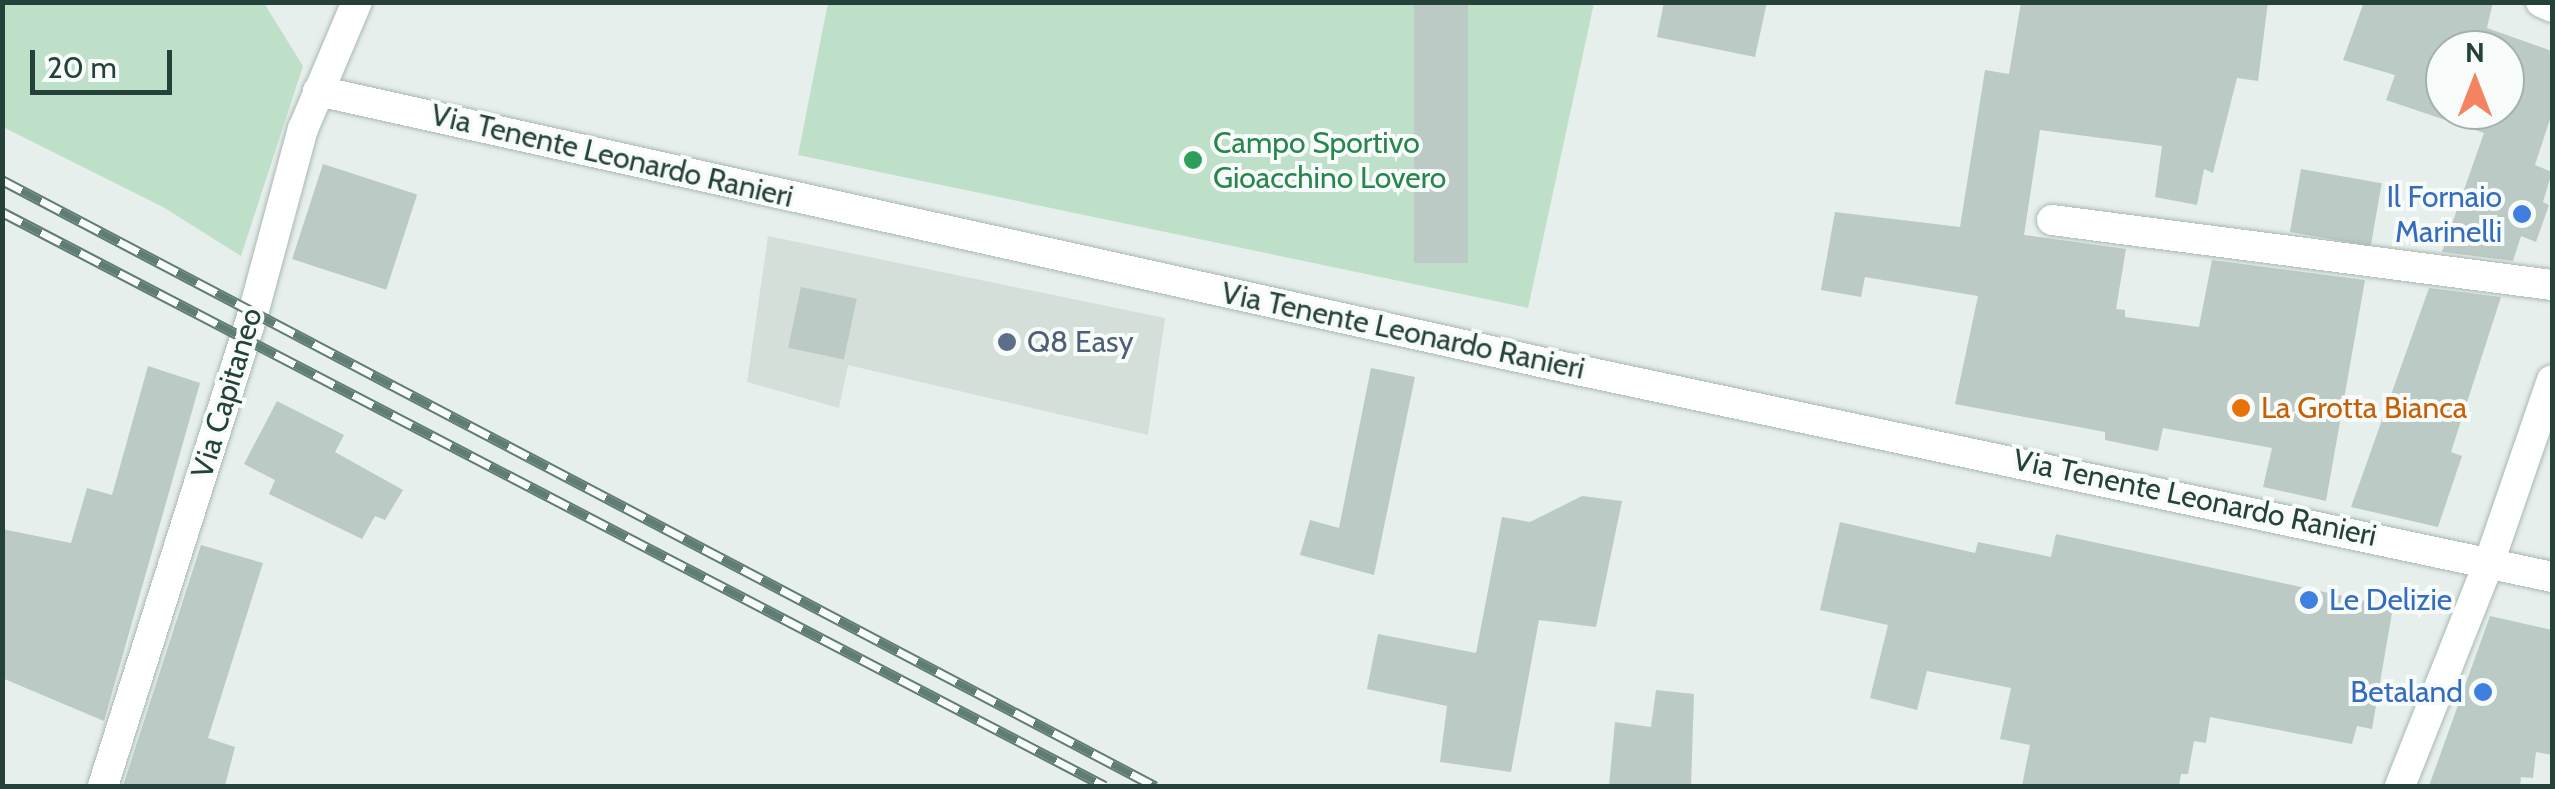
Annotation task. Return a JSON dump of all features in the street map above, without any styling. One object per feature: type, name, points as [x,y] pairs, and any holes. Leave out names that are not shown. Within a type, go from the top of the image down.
[{"type":"street","points":[[2541,2],[2552,7]]},
{"type":"street","name":"Via Capitaneo","points":[[103,786],[318,91],[353,4]]},
{"type":"street","name":"Via Tenente Leonardo Ranieri","points":[[318,91],[1540,362],[2490,560],[2552,577]]},
{"type":"street","points":[[2052,220],[2552,286]]},
{"type":"street","points":[[2400,786],[2547,411],[2552,380]]},
{"type":"shaded area","name":"Q8 Easy","points":[[768,236],[1165,318],[1148,435],[848,365],[839,408],[747,382]]},
{"type":"green space","points":[[2,3],[264,3],[303,66],[241,256],[163,207],[3,127]]},
{"type":"green space","name":"Campo Sportivo Gioacchino Lovero","points":[[828,3],[1594,3],[1528,308],[798,155]]},
{"type":"building","points":[[1414,2],[1468,2],[1468,263],[1414,263]]},
{"type":"building","points":[[1664,2],[1767,2],[1755,57],[1657,37]]},
{"type":"building","points":[[2021,2],[2268,2],[2258,81],[2237,78],[2213,173],[2204,169],[2197,205],[2155,197],[2162,146],[2040,130],[2024,235],[2126,249],[2116,309],[2125,310],[2125,317],[2199,327],[2212,260],[2365,280],[2326,501],[2263,487],[2272,448],[2163,428],[2158,451],[2105,440],[2105,432],[1955,404],[1978,296],[1865,277],[1861,297],[1821,290],[1835,212],[1960,227],[1985,70],[2009,74]]},
{"type":"building","points":[[2364,2],[2493,2],[2487,28],[2493,30],[2425,30],[2425,113],[2386,100],[2395,75],[2343,60]]},
{"type":"building","points":[[2525,41],[2552,51],[2552,113],[2535,165],[2552,172],[2543,202],[2549,205],[2536,242],[2521,236],[2513,261],[2442,252],[2484,133],[2475,130],[2525,130]]},
{"type":"building","points":[[323,164],[417,195],[386,290],[292,259]]},
{"type":"building","points":[[2301,169],[2382,183],[2371,246],[2290,232]]},
{"type":"building","points":[[801,287],[857,299],[844,359],[788,348]]},
{"type":"building","points":[[2429,288],[2501,297],[2451,452],[2462,456],[2438,527],[2351,507]]},
{"type":"building","points":[[148,366],[200,383],[104,721],[2,678],[2,529],[71,543],[87,488],[112,495]]},
{"type":"building","points":[[1371,368],[1415,377],[1374,575],[1300,555],[1310,520],[1339,528]]},
{"type":"building","points":[[277,401],[344,435],[335,452],[403,490],[385,520],[375,516],[362,539],[269,494],[275,480],[244,464]]},
{"type":"building","points":[[1582,496],[1622,501],[1596,627],[1539,620],[1511,772],[1440,762],[1447,706],[1367,689],[1378,634],[1476,653],[1502,517],[1530,522]]},
{"type":"building","points":[[1840,522],[1975,553],[1978,542],[2051,557],[2056,534],[2393,607],[2372,729],[2357,726],[2352,744],[2210,717],[2206,743],[2194,741],[2188,774],[2181,774],[2179,786],[2022,786],[2030,745],[2000,739],[2011,688],[1927,671],[1917,710],[1870,698],[1888,625],[1820,610]]},
{"type":"building","points":[[201,545],[263,563],[208,738],[235,747],[225,786],[123,786]]},
{"type":"building","points":[[2490,616],[2552,630],[2552,755],[2536,752],[2533,778],[2521,777],[2520,786],[2429,786]]},
{"type":"building","points":[[1656,690],[1694,694],[1691,786],[1609,786],[1615,722],[1651,727]]},
{"type":"railway","points":[[2,180],[1155,786]]},
{"type":"railway","points":[[2,212],[1105,786]]},
{"type":"place","name":"Campo Sportivo Gioacchino Lovero","points":[[1193,160]]},
{"type":"place","name":"Il Fornaio Marinelli","points":[[2522,214]]},
{"type":"place","name":"Q8 Easy","points":[[1007,342]]},
{"type":"place","name":"La Grotta Bianca","points":[[2241,408]]},
{"type":"place","name":"Le Delizie","points":[[2309,600]]},
{"type":"place","name":"Betaland","points":[[2483,692]]}]
